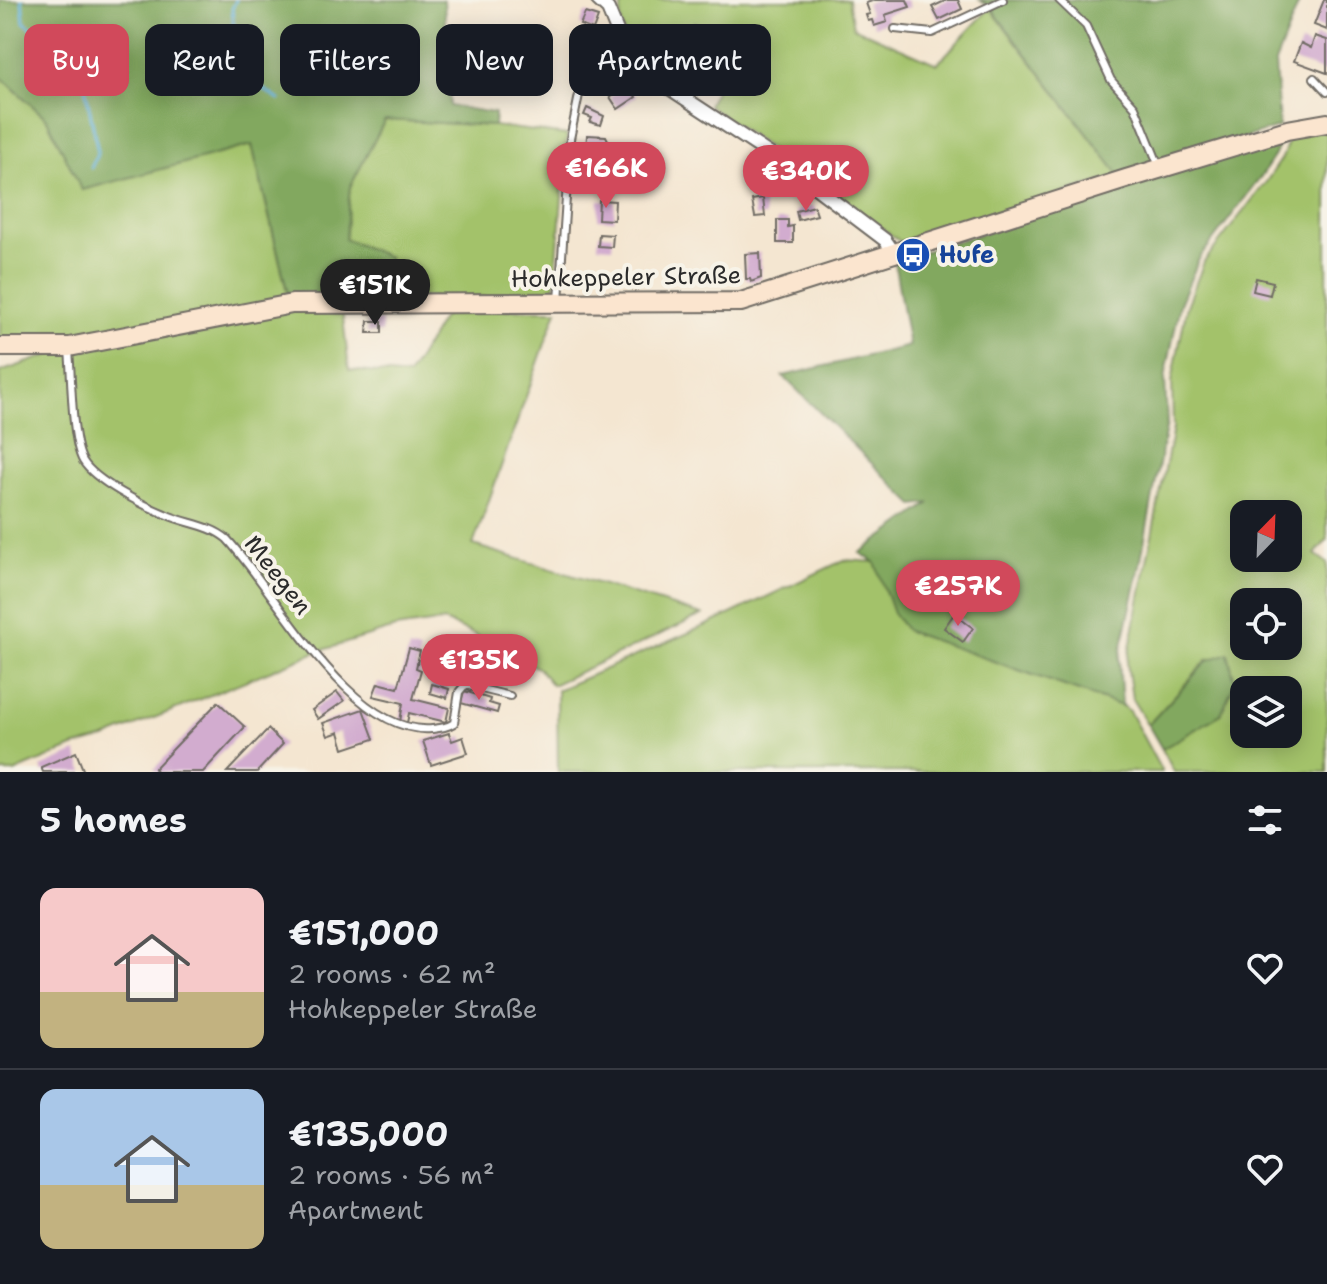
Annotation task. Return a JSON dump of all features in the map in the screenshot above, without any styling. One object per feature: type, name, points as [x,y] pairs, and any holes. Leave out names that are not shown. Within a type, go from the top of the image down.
[{"type":"street","points":[[598,0],[608,9],[614,24]]},
{"type":"street","points":[[681,96],[786,165],[885,240],[895,254]]},
{"type":"street","name":"Hohkeppeler Straße","points":[[0,347],[69,347],[292,304],[741,302],[1287,130],[1327,123]]},
{"type":"lane","points":[[895,29],[932,33],[1003,0]]},
{"type":"lane","points":[[1059,0],[1086,26],[1111,80],[1135,107],[1161,170]]},
{"type":"lane","points":[[1314,78],[1327,92]]},
{"type":"lane","points":[[558,304],[570,139],[579,96]]},
{"type":"lane","name":"Meegen","points":[[69,347],[76,437],[83,462],[97,476],[162,513],[209,527],[227,539],[349,692],[395,724],[419,730],[447,728],[454,723],[459,692],[465,685],[510,696]]},
{"type":"green space","points":[[0,0],[444,0],[445,24],[436,24],[436,96],[449,96],[450,106],[495,113],[494,126],[385,120],[350,187],[345,239],[388,257],[389,297],[289,298],[252,145],[82,190],[47,119],[0,76]]},
{"type":"green space","points":[[623,0],[848,0],[853,27],[937,64],[990,8],[1120,176],[901,242],[708,105],[712,96],[771,96],[771,24],[621,24]]},
{"type":"green space","points":[[980,0],[1300,0],[1275,63],[1279,127],[1120,176],[991,8]]},
{"type":"green space","points":[[0,76],[47,119],[82,190],[252,145],[291,309],[342,308],[349,370],[408,376],[448,309],[557,310],[473,545],[702,615],[552,685],[539,669],[498,645],[444,621],[395,628],[316,652],[14,772],[0,772],[0,372],[66,349],[0,347]]},
{"type":"green space","points":[[385,120],[494,126],[567,135],[554,297],[389,297],[345,239],[350,187]]},
{"type":"green space","points":[[1327,129],[1327,540],[1315,554],[1327,563],[1327,772],[1174,772],[1162,749],[1221,714],[1207,660],[1148,725],[1132,699],[1127,663],[1173,428],[1172,381],[1187,306],[1204,262],[1282,158],[1291,134]]},
{"type":"green space","points":[[1282,138],[1260,178],[1199,259],[1180,304],[1165,378],[1167,423],[1119,659],[1122,706],[907,631],[893,613],[875,562],[860,553],[930,503],[914,505],[783,376],[909,346],[894,261]]},
{"type":"green space","points":[[844,560],[875,562],[893,613],[907,631],[1122,706],[1129,711],[1162,772],[558,772],[557,690],[716,621]]},
{"type":"green space","points":[[1228,653],[1234,676],[1230,676],[1230,693],[1221,714],[1162,749],[1148,725],[1208,660]]},
{"type":"building","points":[[907,0],[910,7],[885,15],[887,22],[874,26],[872,20],[868,21],[866,15],[870,14],[866,3]]},
{"type":"building","points":[[947,0],[958,0],[962,9],[939,20],[932,7]]},
{"type":"building","points":[[1324,0],[1327,0],[1327,30],[1314,25]]},
{"type":"building","points":[[585,13],[598,17],[595,24],[580,24]]},
{"type":"building","points":[[1315,36],[1327,40],[1327,73],[1294,61],[1301,43],[1311,48]]},
{"type":"building","points":[[635,96],[636,97],[618,109],[610,97]]},
{"type":"building","points":[[587,108],[604,116],[601,125],[590,122],[592,118],[584,115]]},
{"type":"building","points":[[587,135],[606,136],[610,144],[599,148],[599,153],[586,152]]},
{"type":"building","points":[[763,198],[765,216],[755,217],[752,200]]},
{"type":"building","points":[[599,200],[615,201],[614,220],[598,219]]},
{"type":"building","points":[[814,206],[817,215],[798,220],[796,211]]},
{"type":"building","points":[[777,220],[788,220],[788,227],[793,226],[793,243],[777,243]]},
{"type":"building","points":[[599,234],[613,235],[612,247],[598,246]]},
{"type":"building","points":[[760,253],[761,278],[751,282],[746,279],[745,254]]},
{"type":"building","points":[[1256,278],[1273,282],[1270,295],[1253,291]]},
{"type":"building","points":[[368,321],[382,321],[382,333],[367,333]]},
{"type":"building","points":[[954,614],[973,628],[963,642],[944,628]]},
{"type":"building","points":[[409,648],[420,651],[416,668],[421,670],[413,699],[449,708],[446,722],[409,713],[407,723],[400,722],[403,703],[373,696],[378,683],[398,688]]},
{"type":"building","points":[[432,684],[449,689],[447,698],[430,693]]},
{"type":"building","points":[[464,691],[490,699],[489,703],[499,706],[497,713],[461,703]]},
{"type":"building","points":[[337,692],[344,701],[318,719],[312,710]]},
{"type":"building","points":[[218,702],[245,727],[203,772],[158,772],[154,769]]},
{"type":"building","points":[[363,709],[374,739],[344,749],[339,732],[328,736],[323,723]]},
{"type":"building","points":[[268,729],[283,744],[257,772],[227,772]]},
{"type":"building","points":[[449,733],[452,741],[463,737],[468,753],[431,765],[423,741]]},
{"type":"building","points":[[76,752],[84,772],[43,772],[41,767]]},
{"type":"waterway","points":[[22,0],[24,22],[55,45],[63,59],[84,81],[98,152],[91,168]]},
{"type":"waterway","points":[[236,0],[232,9],[238,71],[279,100]]},
{"type":"place","name":"Hufe","points":[[913,255]]}]
